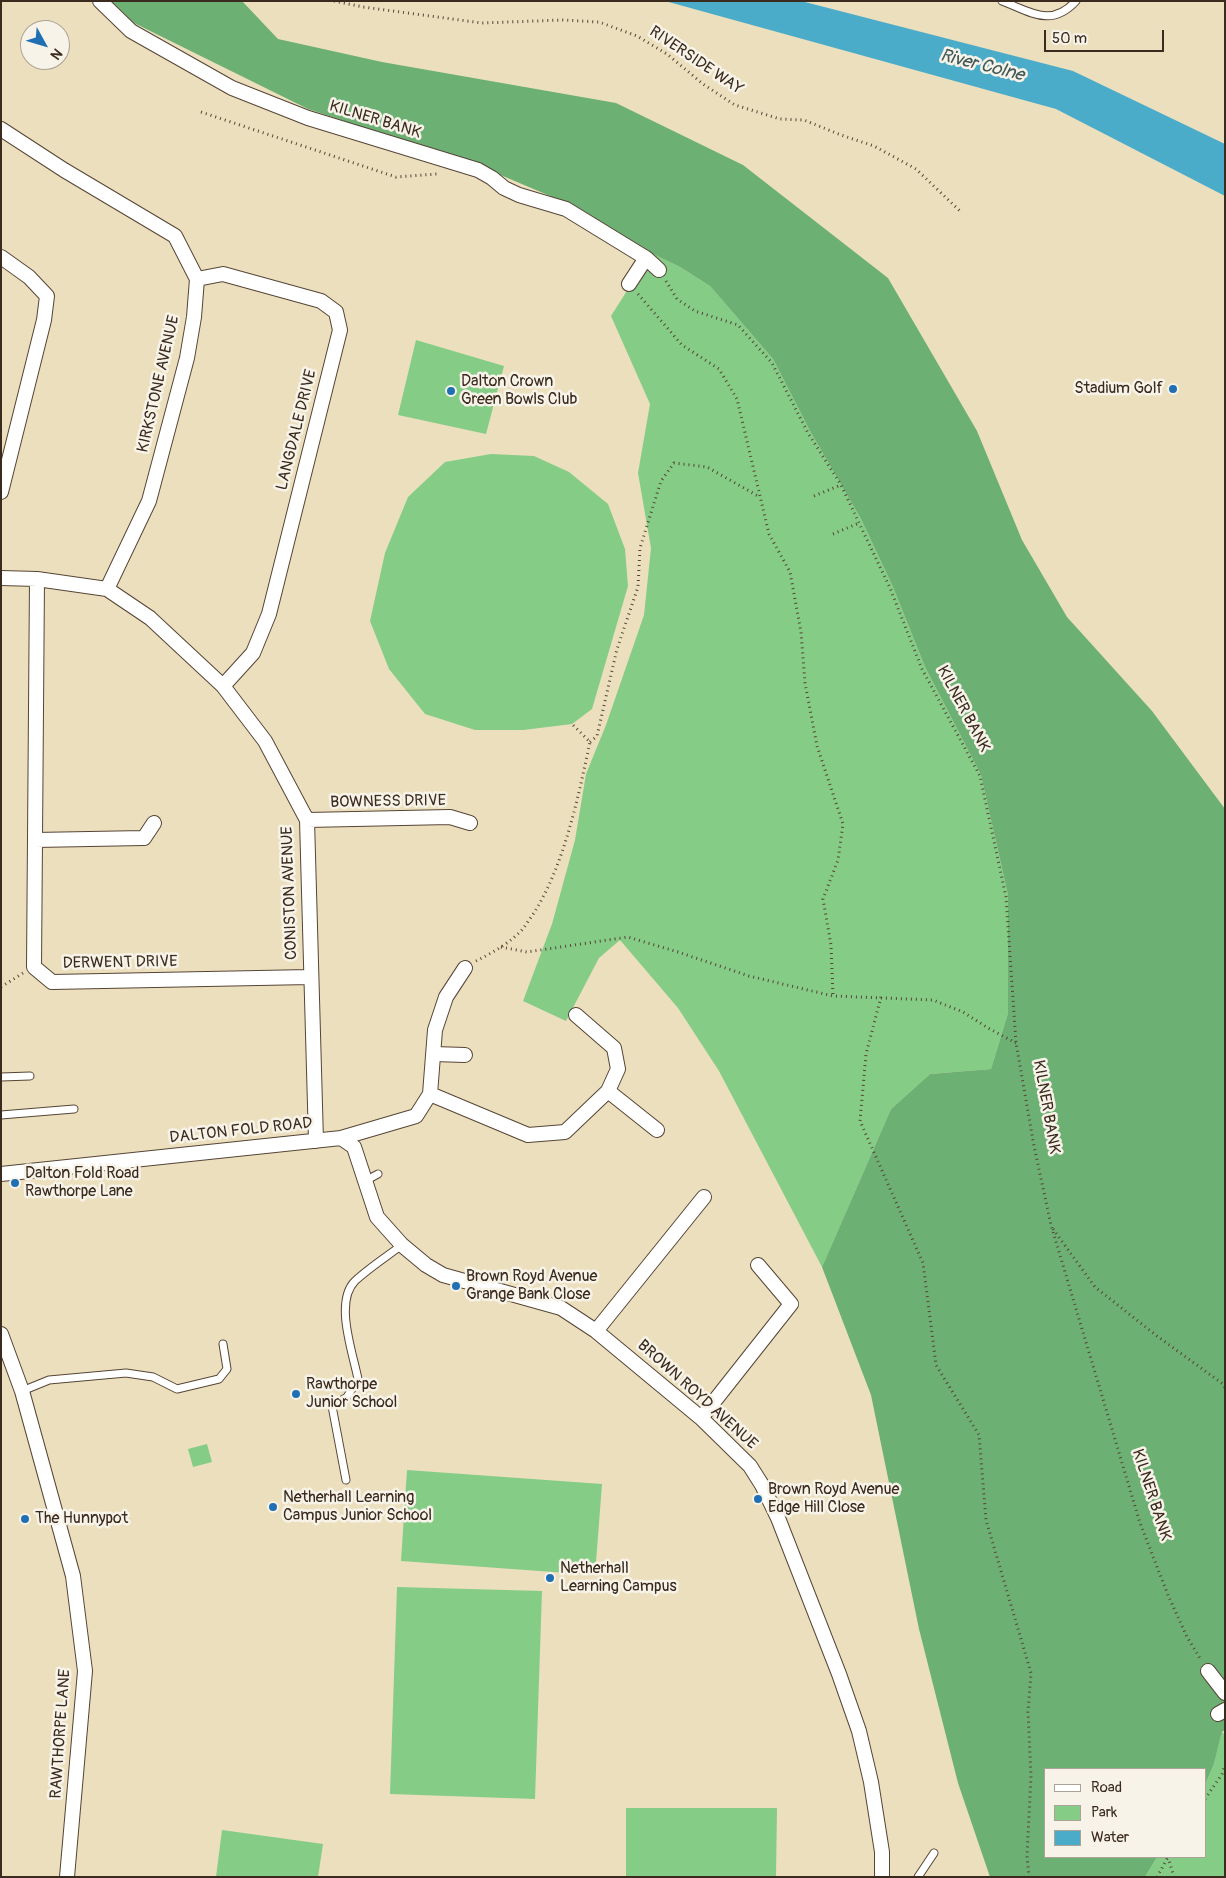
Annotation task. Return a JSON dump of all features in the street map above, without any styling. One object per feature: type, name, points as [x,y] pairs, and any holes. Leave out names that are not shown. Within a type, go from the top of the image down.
[{"type":"street","name":"KILNER BANK","points":[[100,1],[131,31],[232,88],[308,118],[478,170],[504,188],[519,195],[566,209],[646,258],[659,270]]},
{"type":"street","points":[[1,129],[56,165],[175,236],[197,279]]},
{"type":"street","points":[[1,257],[29,277],[47,296],[44,320],[1,492]]},
{"type":"street","points":[[629,284],[646,258]]},
{"type":"street","name":"LANGDALE DRIVE","points":[[197,279],[223,274],[321,301],[336,312],[340,330],[269,614],[253,653],[223,686]]},
{"type":"street","name":"KIRKSTONE AVENUE","points":[[107,589],[149,501],[187,358],[194,317],[197,279]]},
{"type":"street","name":"CONISTON AVENUE","points":[[1,578],[38,579],[107,589],[150,618],[223,686],[265,741],[307,820],[316,1141]]},
{"type":"street","points":[[34,967],[38,579]]},
{"type":"street","name":"BOWNESS DRIVE","points":[[307,820],[450,817],[470,823]]},
{"type":"street","points":[[35,840],[144,838],[154,823]]},
{"type":"street","name":"DERWENT DRIVE","points":[[34,967],[52,982],[310,976]]},
{"type":"street","name":"DALTON FOLD ROAD","points":[[1,1174],[341,1138],[416,1116],[430,1094],[435,1030],[446,997],[465,968]]},
{"type":"street","points":[[430,1094],[528,1135],[566,1132],[608,1091],[618,1069],[614,1048],[576,1015]]},
{"type":"street","points":[[434,1054],[465,1055]]},
{"type":"street","points":[[608,1091],[657,1130]]},
{"type":"street","name":"BROWN ROYD AVENUE","points":[[341,1138],[354,1147],[377,1217],[402,1245],[426,1265],[443,1275],[561,1308],[596,1330],[701,1418],[750,1466],[762,1485],[778,1518],[859,1730],[871,1782],[882,1852],[882,1877]]},
{"type":"street","points":[[596,1330],[704,1197]]},
{"type":"street","points":[[701,1418],[791,1304],[758,1265]]},
{"type":"street","name":"RAWTHORPE LANE","points":[[1,1334],[22,1391],[73,1576],[85,1671],[67,1877]]},
{"type":"street","points":[[1208,1671],[1225,1692]]},
{"type":"lane","points":[[1002,1],[1042,17],[1059,16],[1076,1]]},
{"type":"lane","points":[[1,1077],[30,1076]]},
{"type":"lane","points":[[1,1114],[74,1109]]},
{"type":"lane","points":[[365,1181],[378,1174]]},
{"type":"lane","points":[[346,1480],[332,1406],[347,1397],[358,1379],[346,1322],[345,1301],[354,1282],[402,1245]]},
{"type":"lane","points":[[22,1391],[49,1380],[126,1373],[152,1377],[177,1389],[219,1379],[227,1369],[222,1344]]},
{"type":"lane","points":[[918,1877],[934,1853]]},
{"type":"path","name":"RIVERSIDE WAY","points":[[334,1],[363,7],[482,23],[562,20],[599,22],[637,36],[667,54],[703,84],[735,105],[780,119],[804,120],[841,136],[874,146],[916,169],[960,211]]},
{"type":"path","points":[[201,112],[396,177]]},
{"type":"path","name":"KILNER BANK","points":[[659,270],[677,299],[695,311],[738,325],[772,363],[808,433],[841,485],[890,588],[922,669],[980,776],[1006,896],[1016,1043],[1034,1146],[1051,1225],[1140,1523],[1172,1604],[1187,1636],[1208,1671]]},
{"type":"path","points":[[629,284],[682,346],[719,369],[736,399],[769,534],[790,572],[801,632],[805,683],[817,746],[843,824],[838,860],[823,899],[831,944],[833,996]]},
{"type":"path","points":[[465,968],[501,947],[522,931],[539,904],[555,870],[578,796],[590,742],[597,736],[617,649],[638,587],[640,548],[661,482],[674,463],[706,467],[759,496]]},
{"type":"path","points":[[814,496],[841,485]]},
{"type":"path","points":[[833,534],[859,523]]},
{"type":"path","points":[[572,724],[590,742]]},
{"type":"path","points":[[501,947],[527,952],[628,937],[749,976],[833,996],[933,1000],[963,1012],[1016,1043]]},
{"type":"path","points":[[1,986],[34,967]]},
{"type":"path","points":[[881,998],[866,1054],[860,1121],[923,1263],[936,1366],[979,1434],[986,1520],[1031,1673],[1028,1712],[1031,1776],[1027,1856],[1029,1877]]},
{"type":"path","points":[[1051,1225],[1094,1287],[1223,1384],[1225,1388]]},
{"type":"path","points":[[1206,1798],[1222,1774],[1225,1765]]},
{"type":"path","points":[[1157,1877],[1167,1858]]},
{"type":"path","points":[[1168,1858],[1174,1877]]},
{"type":"green space","points":[[111,1],[242,1],[278,39],[382,62],[616,103],[743,165],[888,278],[977,431],[1022,540],[1067,617],[1152,711],[1225,809],[1225,1731],[1222,1731],[1214,1764],[1206,1783],[1206,1768],[1044,1768],[1044,1858],[1156,1858],[1145,1877],[990,1877],[958,1783],[919,1629],[871,1395],[822,1267],[891,1109],[930,1074],[991,1069],[1008,1013],[1008,895],[981,775],[925,667],[893,587],[861,519],[810,431],[773,359],[710,286],[569,204],[477,165],[308,109],[134,23]]},
{"type":"green space","points":[[651,253],[680,267],[710,286],[773,359],[810,431],[861,519],[893,587],[925,667],[981,775],[1008,895],[1008,1013],[991,1069],[930,1074],[891,1109],[822,1267],[719,1071],[678,1008],[620,940],[599,958],[566,1021],[523,1001],[552,924],[575,840],[586,774],[606,725],[644,615],[651,548],[638,473],[650,404],[611,316]]},
{"type":"green space","name":"Dalton Crown Green Bowls Club","points":[[416,340],[504,366],[486,434],[398,415]]},
{"type":"green space","points":[[491,454],[534,456],[569,472],[608,504],[625,549],[628,586],[592,709],[572,724],[523,730],[475,730],[425,714],[389,669],[370,621],[385,553],[408,497],[445,462]]},
{"type":"green space","points":[[207,1444],[212,1462],[193,1467],[188,1449]]},
{"type":"green space","points":[[407,1470],[602,1484],[595,1575],[401,1561]]},
{"type":"green space","points":[[397,1587],[542,1591],[535,1799],[390,1794]]},
{"type":"green space","points":[[1222,1730],[1225,1737],[1225,1876],[1145,1877],[1156,1858],[1206,1858],[1206,1783],[1214,1764]]},
{"type":"green space","points":[[626,1808],[777,1808],[776,1877],[626,1877]]},
{"type":"green space","points":[[222,1830],[323,1844],[318,1877],[216,1877]]},
{"type":"water","name":"River Colne","points":[[665,1],[801,1],[1073,71],[1225,144],[1225,196],[1056,109]]},
{"type":"place","name":"Stadium Golf","points":[[1173,389]]},
{"type":"place","name":"Dalton Crown Green Bowls Club","points":[[451,391]]},
{"type":"place","name":"Dalton Fold Road Rawthorpe Lane","points":[[15,1183]]},
{"type":"place","name":"Brown Royd Avenue Grange Bank Close","points":[[456,1286]]},
{"type":"place","name":"Rawthorpe Junior School","points":[[296,1394]]},
{"type":"place","name":"Brown Royd Avenue Edge Hill Close","points":[[758,1499]]},
{"type":"place","name":"Netherhall Learning Campus Junior School","points":[[273,1507]]},
{"type":"place","name":"The Hunnypot","points":[[25,1519]]},
{"type":"place","name":"Netherhall Learning Campus","points":[[550,1578]]}]
